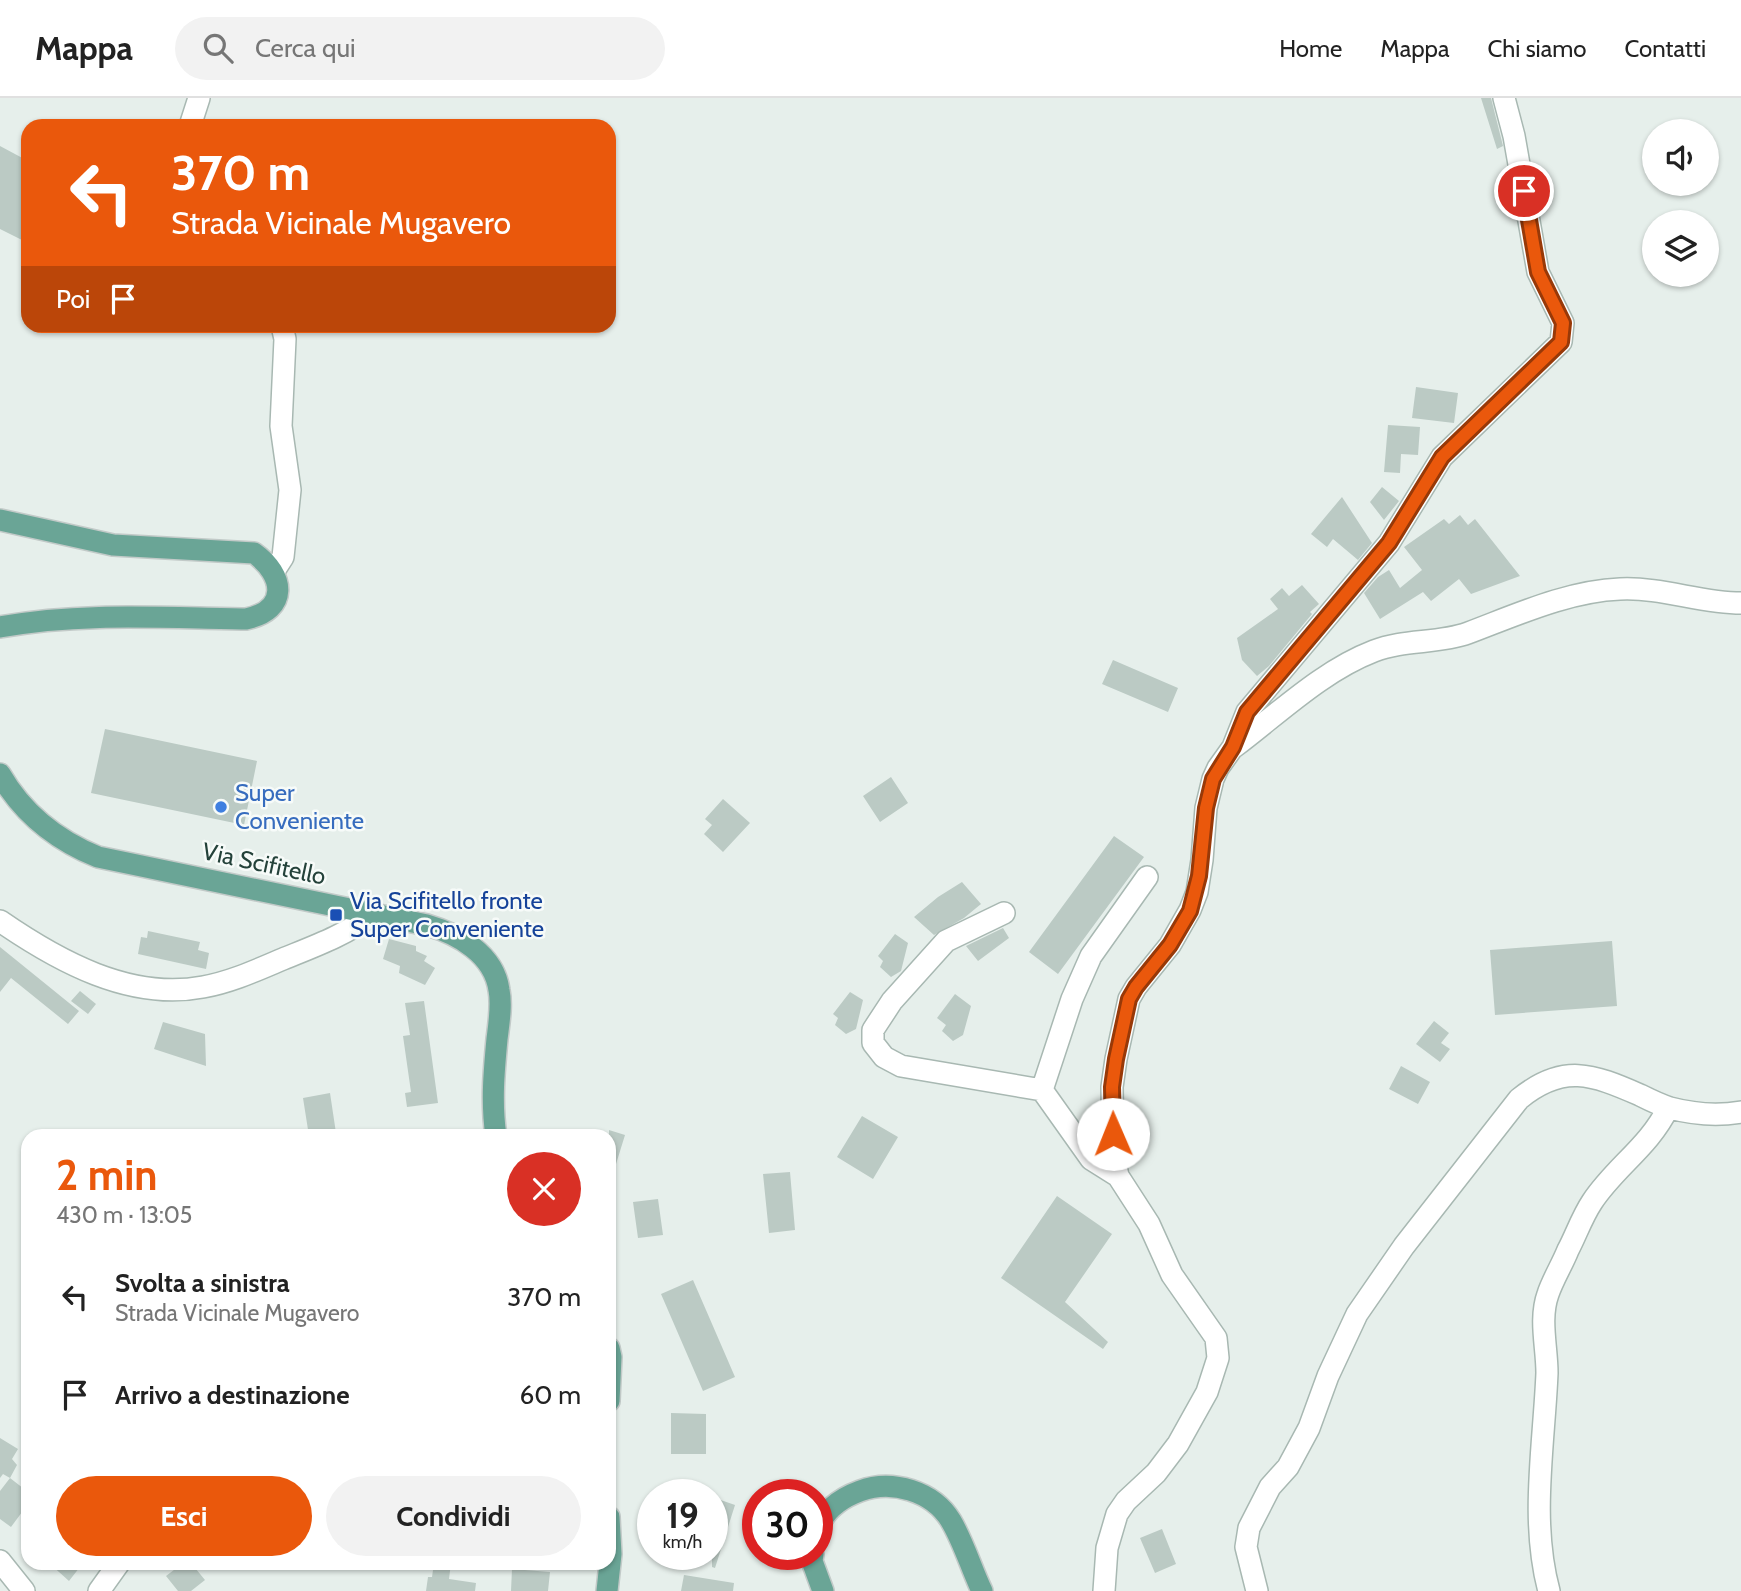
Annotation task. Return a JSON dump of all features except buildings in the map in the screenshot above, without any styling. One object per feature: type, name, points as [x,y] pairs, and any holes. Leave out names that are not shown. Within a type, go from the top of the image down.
[{"type":"main road","points":[[0,520],[113,545],[254,553],[265,561],[277,578],[276,600],[260,616],[246,619],[121,617],[0,627]]},
{"type":"main road","name":"Via Scifitello","points":[[0,775],[13,795],[53,835],[98,857],[449,931],[472,946],[495,975],[499,990],[493,1080],[496,1129]]},
{"type":"main road","points":[[833,1505],[849,1495],[873,1486],[914,1490],[949,1518],[982,1591]]},
{"type":"main road","points":[[607,1591],[609,1570]]},
{"type":"main road","points":[[816,1570],[823,1591]]},
{"type":"street","points":[[182,98],[187,119]]},
{"type":"street","points":[[192,119],[199,98]]},
{"type":"street","points":[[1104,1591],[1108,1548],[1117,1514],[1178,1444],[1207,1392],[1218,1358],[1216,1338],[1172,1275],[1149,1224],[1118,1175],[1113,1152],[1112,1087],[1124,1015],[1136,987],[1170,945],[1190,911],[1199,881],[1206,808],[1213,779],[1233,747],[1247,712],[1389,543],[1442,457],[1561,342],[1563,323],[1538,272],[1514,136],[1504,98]]},
{"type":"street","points":[[274,571],[283,557],[290,490],[281,426],[284,333]]},
{"type":"street","points":[[1233,747],[1316,685],[1349,664],[1375,651],[1396,645],[1453,638],[1576,595],[1609,590],[1651,589],[1705,600],[1741,603]]},
{"type":"street","points":[[1042,1090],[1072,999],[1091,956],[1147,877]]},
{"type":"street","points":[[1004,913],[946,941],[892,1001],[873,1030],[873,1043],[884,1057],[901,1066],[1042,1090],[1091,1159],[1118,1175]]},
{"type":"street","points":[[0,921],[37,947],[100,975],[128,985],[178,990],[202,988],[248,974],[341,935],[373,914]]},
{"type":"street","points":[[1257,1591],[1246,1547],[1250,1528],[1270,1487],[1288,1467],[1309,1428],[1328,1376],[1357,1314],[1404,1246],[1519,1099],[1537,1084],[1551,1078],[1586,1076],[1633,1092],[1668,1108],[1700,1114],[1741,1112]]},
{"type":"street","points":[[1549,1591],[1540,1544],[1540,1475],[1547,1371],[1544,1317],[1548,1294],[1591,1203],[1651,1138],[1668,1108]]},
{"type":"street","points":[[0,1561],[24,1591]]},
{"type":"street","points":[[99,1591],[114,1570]]},
{"type":"place","name":"Super Conveniente","points":[[221,807]]},
{"type":"place","name":"Via Scifitello fronte Super Conveniente","points":[[336,915]]},
{"type":"route","points":[[1113,1134],[1112,1087],[1129,999],[1170,945],[1190,911],[1197,892],[1206,808],[1213,779],[1233,747],[1247,712],[1389,543],[1442,457],[1561,342],[1563,323],[1538,272],[1524,191]]}]
